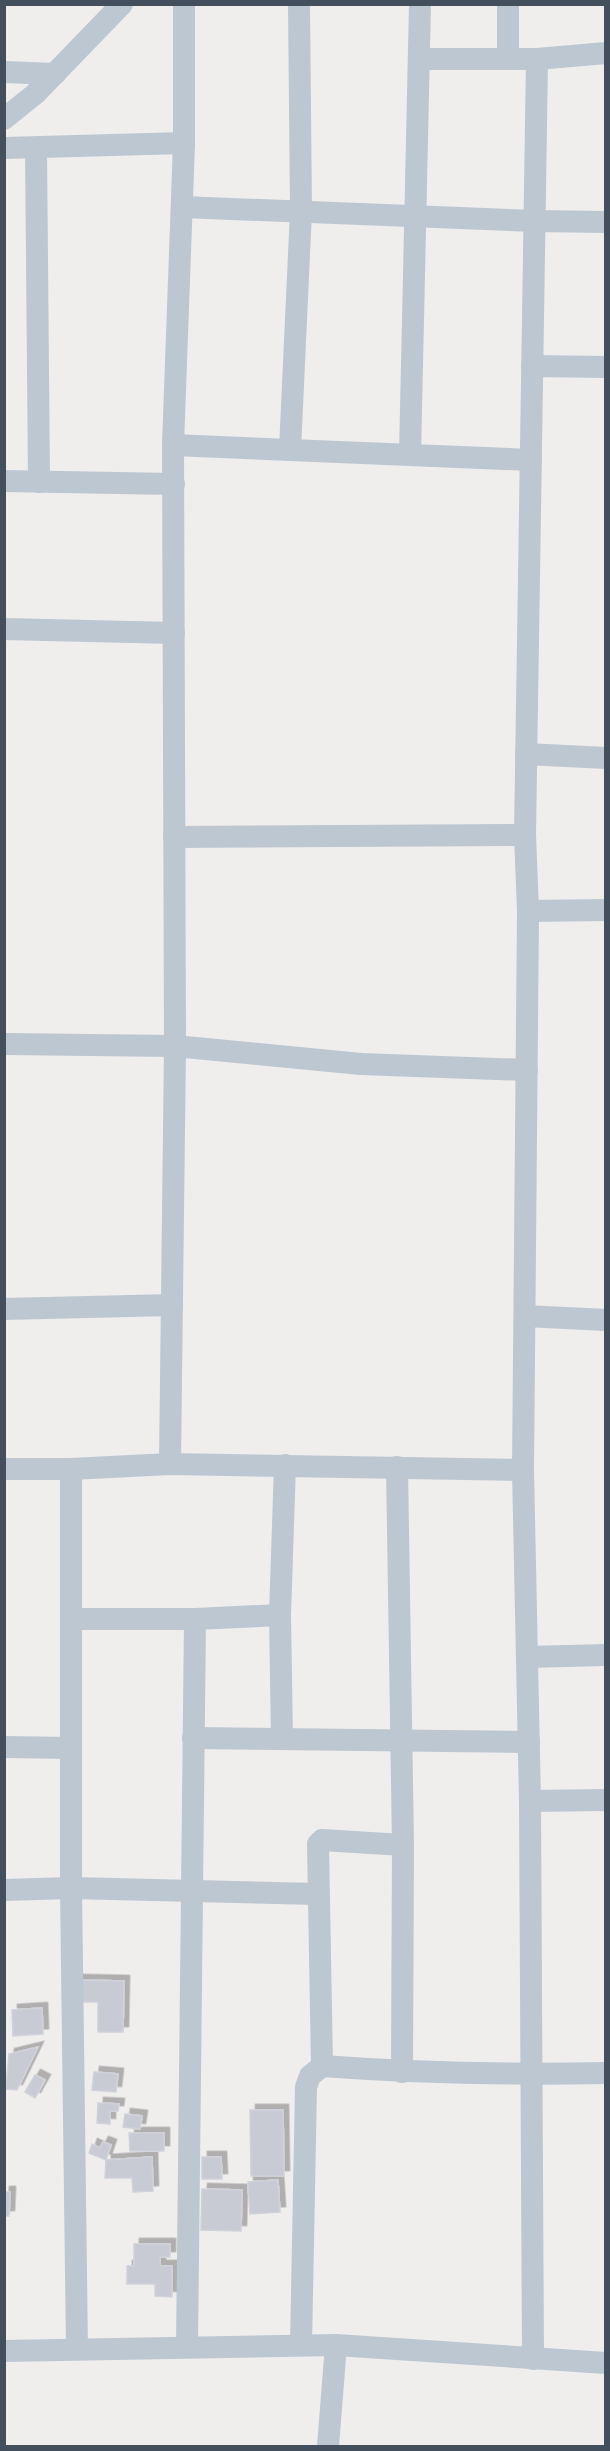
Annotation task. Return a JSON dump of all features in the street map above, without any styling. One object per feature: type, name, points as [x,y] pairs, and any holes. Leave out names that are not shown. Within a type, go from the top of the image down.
[{"type":"street","points":[[4,118],[35,94],[122,4]]},
{"type":"street","points":[[170,1464],[175,1046],[173,445],[184,144],[184,4]]},
{"type":"street","points":[[290,450],[301,211],[299,4]]},
{"type":"street","points":[[410,455],[421,59],[420,4]]},
{"type":"street","points":[[508,4],[508,59]]},
{"type":"street","points":[[421,59],[537,59],[606,53]]},
{"type":"street","points":[[533,2359],[530,1801],[523,1470],[528,911],[525,835],[537,59]]},
{"type":"street","points":[[4,72],[55,74]]},
{"type":"street","points":[[4,148],[184,144]]},
{"type":"street","points":[[36,148],[39,482]]},
{"type":"street","points":[[182,207],[606,222]]},
{"type":"street","points":[[532,366],[606,367]]},
{"type":"street","points":[[173,445],[531,460]]},
{"type":"street","points":[[4,481],[174,484]]},
{"type":"street","points":[[4,629],[174,633]]},
{"type":"street","points":[[526,754],[606,758]]},
{"type":"street","points":[[174,837],[525,835]]},
{"type":"street","points":[[528,911],[606,910]]},
{"type":"street","points":[[4,1044],[175,1046],[361,1065],[527,1070]]},
{"type":"street","points":[[4,1309],[172,1305]]},
{"type":"street","points":[[525,1316],[606,1320]]},
{"type":"street","points":[[4,1469],[71,1469],[170,1464],[523,1470]]},
{"type":"street","points":[[282,1739],[280,1615],[285,1465]]},
{"type":"street","points":[[397,1467],[403,1845],[402,2072]]},
{"type":"street","points":[[71,1469],[71,1888],[77,2349]]},
{"type":"street","points":[[71,1619],[195,1619],[280,1615]]},
{"type":"street","points":[[187,2347],[195,1619]]},
{"type":"street","points":[[527,1657],[606,1655]]},
{"type":"street","points":[[193,1738],[529,1742]]},
{"type":"street","points":[[4,1747],[71,1748]]},
{"type":"street","points":[[530,1801],[606,1800]]},
{"type":"street","points":[[322,2066],[316,1851],[318,1844],[322,1840],[403,1845]]},
{"type":"street","points":[[4,1890],[71,1888],[318,1894]]},
{"type":"street","points":[[301,2345],[306,2087],[310,2076],[322,2066],[402,2072],[606,2073]]},
{"type":"street","points":[[4,2351],[336,2345],[606,2363]]},
{"type":"street","points":[[328,2446],[336,2345]]},
{"type":"building","points":[[77,1980],[124,1981],[123,2032],[98,2032],[98,2002],[76,2002]]},
{"type":"building","points":[[42,2008],[43,2034],[13,2036],[12,2010]]},
{"type":"building","points":[[38,2047],[17,2090],[6,2089],[9,2054]]},
{"type":"building","points":[[94,2072],[118,2074],[116,2092],[92,2090]]},
{"type":"building","points":[[35,2075],[45,2080],[35,2098],[25,2092]]},
{"type":"building","points":[[98,2103],[119,2104],[118,2111],[110,2111],[110,2124],[97,2123]]},
{"type":"building","points":[[250,2110],[283,2110],[284,2176],[251,2176]]},
{"type":"building","points":[[125,2114],[142,2116],[140,2129],[123,2127]]},
{"type":"building","points":[[129,2133],[164,2133],[164,2151],[130,2151]]},
{"type":"building","points":[[103,2142],[111,2145],[106,2160],[89,2153],[92,2144],[100,2148]]},
{"type":"building","points":[[152,2157],[153,2191],[133,2192],[132,2178],[105,2178],[106,2160]]},
{"type":"building","points":[[202,2157],[221,2157],[222,2179],[202,2179]]},
{"type":"building","points":[[278,2180],[280,2212],[250,2214],[248,2182]]},
{"type":"building","points":[[202,2189],[242,2190],[241,2231],[201,2230]]},
{"type":"building","points":[[4,2192],[10,2192],[9,2216],[4,2216]]},
{"type":"building","points":[[134,2244],[170,2244],[170,2257],[160,2257],[160,2266],[172,2266],[172,2297],[155,2296],[155,2284],[127,2284],[127,2266],[134,2266]]}]
